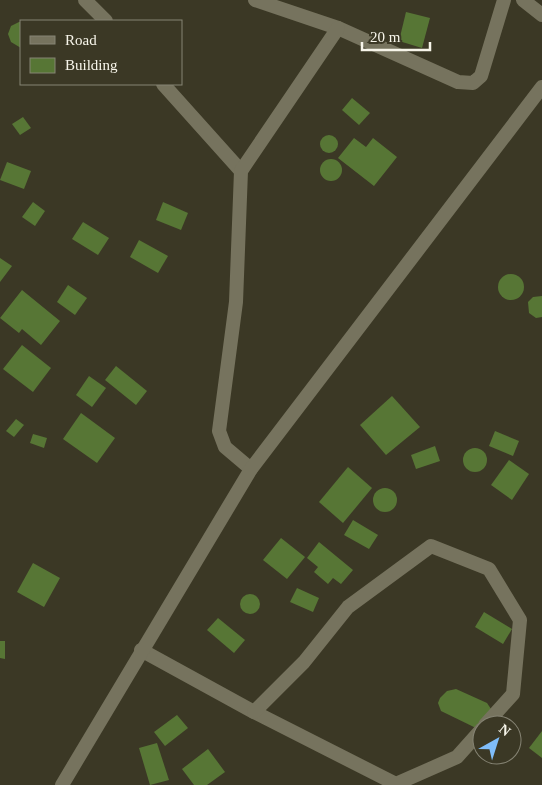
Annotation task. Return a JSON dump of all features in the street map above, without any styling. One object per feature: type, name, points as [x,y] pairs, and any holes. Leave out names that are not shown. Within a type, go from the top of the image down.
[{"type":"street","points":[[85,0],[105,20]]},
{"type":"street","points":[[255,0],[338,28],[458,82],[473,83],[481,76],[504,0]]},
{"type":"street","points":[[523,0],[542,15]]},
{"type":"street","points":[[251,469],[225,447],[219,432],[236,302],[241,171],[338,28]]},
{"type":"street","points":[[164,85],[241,171]]},
{"type":"street","points":[[62,785],[251,469],[542,87]]},
{"type":"street","points":[[254,712],[304,662],[348,607],[431,546],[489,569],[520,620],[512,694],[494,715]]},
{"type":"street","points":[[141,650],[254,712],[396,784],[457,757],[472,740]]},
{"type":"building","points":[[406,12],[430,18],[422,48],[399,41]]},
{"type":"building","points":[[20,22],[20,47],[11,42],[8,34],[11,26]]},
{"type":"building","points":[[352,98],[370,113],[359,125],[342,110]]},
{"type":"building","points":[[23,117],[31,128],[20,135],[12,124]]},
{"type":"building","points":[[329,135],[335,138],[338,144],[335,150],[329,153],[323,150],[320,144],[323,138]]},
{"type":"building","points":[[354,138],[366,147],[373,138],[397,157],[374,186],[338,158]]},
{"type":"building","points":[[331,159],[339,162],[342,170],[339,178],[331,181],[323,178],[320,170],[323,162]]},
{"type":"building","points":[[7,162],[31,171],[24,189],[0,180]]},
{"type":"building","points":[[33,202],[45,211],[35,226],[22,217]]},
{"type":"building","points":[[163,202],[188,213],[181,230],[156,220]]},
{"type":"building","points":[[83,222],[109,238],[98,255],[72,239]]},
{"type":"building","points":[[139,240],[168,256],[158,273],[130,257]]},
{"type":"building","points":[[0,258],[12,266],[0,282]]},
{"type":"building","points":[[511,274],[520,278],[524,287],[520,296],[511,300],[502,296],[498,287],[502,278]]},
{"type":"building","points":[[68,285],[87,298],[75,315],[57,302]]},
{"type":"building","points":[[22,290],[60,321],[41,345],[22,329],[19,333],[0,318]]},
{"type":"building","points":[[542,296],[542,317],[536,318],[529,313],[528,302],[533,297]]},
{"type":"building","points":[[22,345],[51,368],[33,392],[3,369]]},
{"type":"building","points":[[116,366],[147,391],[136,405],[105,380]]},
{"type":"building","points":[[89,376],[106,388],[92,407],[76,395]]},
{"type":"building","points":[[392,396],[420,427],[386,455],[360,425]]},
{"type":"building","points":[[81,413],[115,438],[97,463],[63,439]]},
{"type":"building","points":[[16,419],[24,425],[14,437],[6,431]]},
{"type":"building","points":[[495,431],[519,441],[513,456],[489,446]]},
{"type":"building","points":[[33,434],[47,438],[44,448],[30,443]]},
{"type":"building","points":[[435,446],[440,461],[416,469],[411,455]]},
{"type":"building","points":[[475,448],[484,451],[487,460],[484,469],[475,472],[466,469],[463,460],[466,451]]},
{"type":"building","points":[[509,460],[529,474],[512,500],[491,485]]},
{"type":"building","points":[[348,467],[372,488],[343,523],[319,502]]},
{"type":"building","points":[[385,488],[390,489],[396,495],[396,505],[390,511],[385,512],[380,511],[374,505],[373,500],[374,495],[380,489]]},
{"type":"building","points":[[353,520],[378,535],[369,549],[344,535]]},
{"type":"building","points":[[281,538],[305,557],[287,579],[263,560]]},
{"type":"building","points":[[319,542],[353,570],[341,584],[333,578],[328,584],[314,572],[318,567],[307,558]]},
{"type":"building","points":[[33,563],[60,578],[44,607],[17,592]]},
{"type":"building","points":[[297,588],[319,598],[313,612],[290,602]]},
{"type":"building","points":[[246,594],[254,594],[260,600],[260,608],[254,614],[246,614],[240,608],[240,600]]},
{"type":"building","points":[[484,612],[512,629],[503,644],[475,627]]},
{"type":"building","points":[[218,618],[245,640],[234,653],[207,630]]},
{"type":"building","points":[[0,641],[5,641],[5,659],[0,658]]},
{"type":"building","points":[[456,689],[487,703],[491,709],[487,715],[472,715],[472,726],[441,711],[438,703],[447,691]]},
{"type":"building","points":[[177,715],[188,728],[165,746],[154,732]]},
{"type":"building","points":[[542,731],[542,758],[529,748]]},
{"type":"building","points":[[157,743],[169,780],[150,785],[139,748]]},
{"type":"building","points":[[208,749],[225,772],[207,785],[194,785],[182,769]]}]
